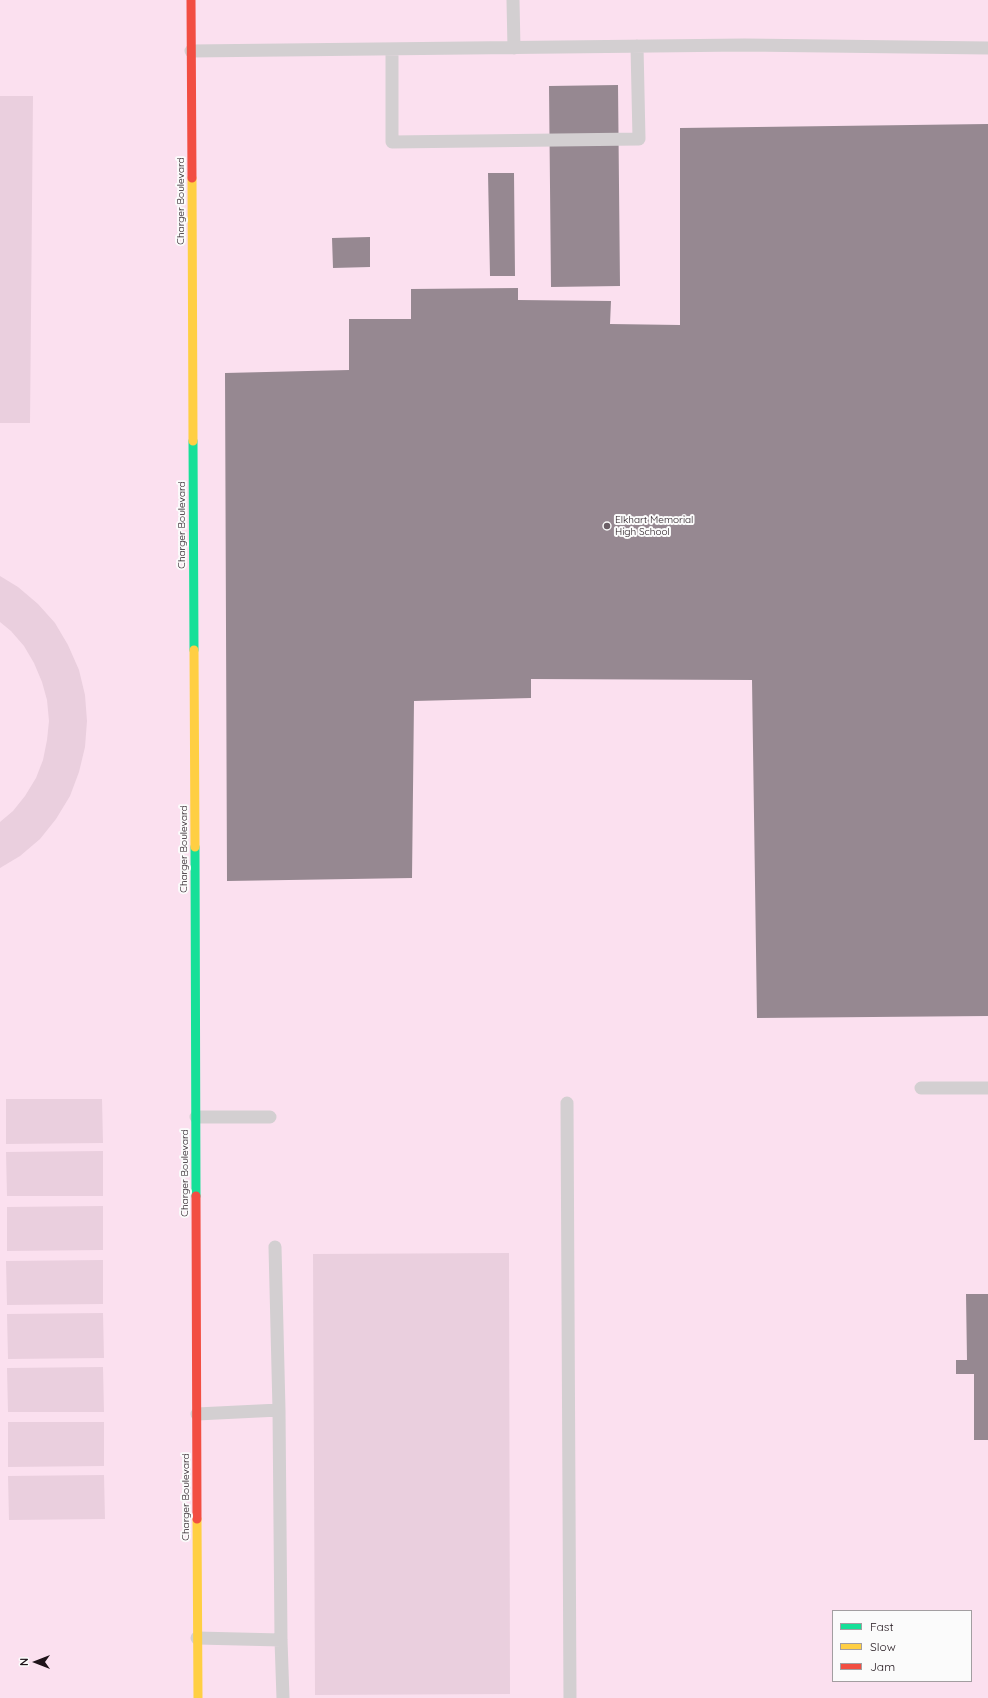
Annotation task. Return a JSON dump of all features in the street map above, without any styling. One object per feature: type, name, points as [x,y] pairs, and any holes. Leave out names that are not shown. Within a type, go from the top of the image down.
[{"type":"street","name":"Charger Boulevard","points":[[191,0],[197,1414],[196,1638],[198,1698]]},
{"type":"lane","points":[[513,0],[514,48]]},
{"type":"lane","points":[[191,51],[745,45],[988,48]]},
{"type":"lane","points":[[392,50],[392,142],[639,139],[637,46]]},
{"type":"lane","points":[[921,1088],[988,1088]]},
{"type":"lane","points":[[567,1103],[570,1698]]},
{"type":"lane","points":[[196,1117],[270,1117]]},
{"type":"lane","points":[[275,1247],[283,1698]]},
{"type":"lane","points":[[197,1414],[279,1410]]},
{"type":"lane","points":[[196,1638],[281,1640]]},
{"type":"shaded area","points":[[0,0],[988,0],[988,1698],[0,1698]]},
{"type":"shaded area","points":[[0,96],[33,96],[30,423],[0,423]]},
{"type":"shaded area","points":[[0,576],[18,587],[38,604],[55,623],[68,645],[79,670],[85,695],[87,721],[85,747],[79,772],[70,796],[56,819],[40,839],[20,856],[0,868],[0,822],[13,811],[25,796],[36,778],[43,760],[49,721],[47,700],[42,682],[34,663],[24,646],[11,631],[0,622]]},
{"type":"shaded area","points":[[6,1099],[102,1099],[103,1143],[6,1144]]},
{"type":"shaded area","points":[[103,1151],[103,1196],[7,1196],[6,1152]]},
{"type":"shaded area","points":[[103,1206],[103,1250],[7,1251],[7,1207]]},
{"type":"shaded area","points":[[509,1253],[510,1694],[315,1695],[313,1254]]},
{"type":"shaded area","points":[[103,1260],[103,1304],[7,1305],[6,1261]]},
{"type":"shaded area","points":[[103,1313],[104,1358],[8,1359],[7,1314]]},
{"type":"shaded area","points":[[103,1367],[104,1412],[8,1412],[7,1368]]},
{"type":"shaded area","points":[[8,1422],[104,1422],[104,1466],[8,1467]]},
{"type":"shaded area","points":[[104,1475],[105,1519],[9,1520],[8,1476]]},
{"type":"building","points":[[618,85],[620,286],[551,287],[549,86]]},
{"type":"building","name":"Elkhart Memorial High School","points":[[988,124],[988,1016],[757,1018],[752,680],[531,679],[531,698],[414,701],[412,878],[227,881],[225,373],[349,370],[349,319],[411,319],[411,289],[518,288],[518,300],[611,301],[610,324],[680,325],[680,128]]},
{"type":"building","points":[[488,173],[514,173],[515,276],[490,276]]},
{"type":"building","points":[[370,237],[370,267],[333,268],[332,238]]},
{"type":"building","points":[[966,1294],[988,1294],[988,1440],[974,1440],[974,1374],[956,1374],[956,1360],[967,1360]]},
{"type":"traffic: fast","points":[[193,441],[194,650]]},
{"type":"traffic: fast","points":[[195,847],[196,1196]]},
{"type":"traffic: slow","points":[[192,178],[193,441]]},
{"type":"traffic: slow","points":[[194,650],[195,847]]},
{"type":"traffic: slow","points":[[197,1519],[198,1698]]},
{"type":"traffic: jam","points":[[191,0],[192,178]]},
{"type":"traffic: jam","points":[[196,1196],[197,1519]]},
{"type":"place","name":"Elkhart Memorial High School","points":[[607,526]]}]
